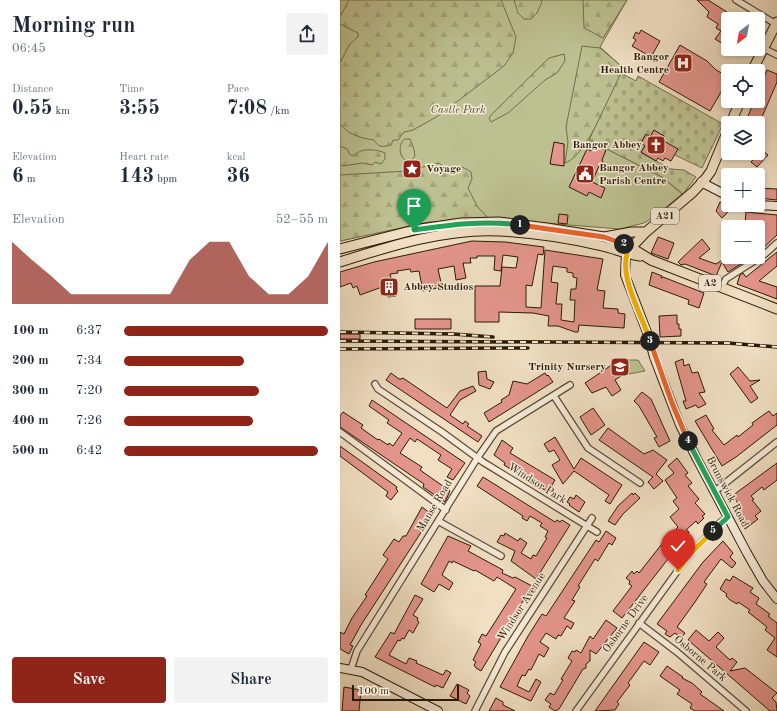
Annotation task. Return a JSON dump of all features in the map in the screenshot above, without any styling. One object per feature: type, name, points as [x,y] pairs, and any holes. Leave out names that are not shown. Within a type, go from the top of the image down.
[{"type":"main road","points":[[765,44],[777,23]]},
{"type":"main road","name":"A21","points":[[628,250],[646,232],[679,205],[711,171],[721,147]]},
{"type":"main road","points":[[701,182],[721,192]]},
{"type":"main road","points":[[765,205],[777,206]]},
{"type":"main road","name":"A2","points":[[340,249],[414,230],[460,223],[499,222],[604,237],[628,250],[777,309]]},
{"type":"main road","name":"A2","points":[[340,262],[424,239],[461,233],[499,231],[628,250]]},
{"type":"main road","name":"A21","points":[[604,237],[632,232],[646,232]]},
{"type":"main road","name":"Brunswick Road","points":[[628,250],[625,275],[680,425],[714,492],[763,581],[777,599]]},
{"type":"main road","points":[[340,668],[351,669],[372,677],[438,711]]},
{"type":"street","points":[[736,0],[777,23]]},
{"type":"street","points":[[765,49],[777,55]]},
{"type":"street","points":[[722,288],[726,279],[765,254],[777,243]]},
{"type":"street","name":"Windsor Park","points":[[375,384],[378,389],[478,457],[597,532]]},
{"type":"street","name":"Manse Road","points":[[351,669],[356,651],[478,457],[496,431],[570,385]]},
{"type":"street","points":[[554,396],[588,448],[640,483]]},
{"type":"street","points":[[340,432],[446,510]]},
{"type":"street","points":[[714,492],[777,442]]},
{"type":"street","name":"Osborne Drive","points":[[576,711],[689,555],[721,522],[728,517]]},
{"type":"street","name":"Windsor Avenue","points":[[475,711],[505,652],[592,518]]},
{"type":"street","points":[[438,521],[501,556]]},
{"type":"street","name":"Osborne Park","points":[[639,623],[677,652],[746,711]]},
{"type":"green space","name":"Castle Park","points":[[340,0],[627,0],[600,47],[620,65],[621,73],[589,140],[662,177],[682,194],[654,217],[644,223],[620,229],[505,220],[465,220],[429,222],[340,241]]},
{"type":"green space","points":[[349,0],[501,0],[516,37],[513,53],[504,66],[438,116],[413,130],[404,132],[398,140],[393,140],[391,145],[381,146],[374,140],[359,137],[351,133],[340,124],[340,63],[349,45],[358,37],[358,33],[340,24],[340,17]]},
{"type":"green space","points":[[514,0],[541,0],[542,2],[537,13],[531,19],[524,19],[518,13]]},
{"type":"green space","points":[[583,0],[627,0],[603,38],[584,28]]},
{"type":"green space","points":[[582,46],[600,48],[620,65],[623,71],[590,137],[573,158],[565,163],[568,142],[566,127]]},
{"type":"green space","points":[[564,54],[565,61],[557,73],[545,80],[508,113],[491,122],[489,118],[492,114],[549,58]]},
{"type":"green space","points":[[621,73],[636,81],[638,76],[721,123],[721,128],[702,168],[675,155],[661,141],[664,136],[654,130],[650,137],[645,135],[641,143],[645,146],[641,153],[671,169],[684,170],[696,177],[683,194],[662,177],[589,140]]},
{"type":"green space","points":[[405,139],[410,139],[414,149],[415,156],[410,162],[403,159],[400,152],[402,141]]},
{"type":"green space","points":[[340,146],[347,149],[350,155],[354,155],[365,150],[379,151],[385,153],[385,159],[381,164],[375,162],[372,165],[362,163],[343,166],[340,164]]},
{"type":"green space","points":[[439,163],[446,169],[459,167],[471,172],[472,179],[468,188],[477,206],[489,219],[429,222],[340,241],[340,175],[407,171]]},
{"type":"green space","points":[[620,360],[638,360],[645,371],[629,374]]},
{"type":"building","points":[[697,0],[708,0],[727,12],[721,12],[721,31],[716,28],[718,24],[707,17],[709,12]]},
{"type":"building","points":[[641,30],[660,41],[651,57],[632,46],[636,40],[633,38],[636,32],[639,34]]},
{"type":"building","points":[[721,31],[721,43],[715,39]]},
{"type":"building","points":[[680,45],[707,61],[721,73],[721,92],[710,111],[659,82]]},
{"type":"building","points":[[767,70],[777,74],[777,82],[762,116],[748,116],[751,108],[765,108],[765,75]]},
{"type":"building","name":"Bangor Abbey","points":[[654,130],[664,136],[662,140],[678,149],[671,161],[665,158],[663,161],[658,158],[656,161],[641,152],[645,146],[641,143],[646,134],[650,137]]},
{"type":"building","points":[[554,142],[564,144],[564,166],[550,164]]},
{"type":"building","name":"Bangor Abbey Parish Centre","points":[[594,145],[606,150],[602,160],[604,164],[599,166],[592,182],[605,188],[601,198],[589,192],[587,196],[569,187],[587,149],[591,151]]},
{"type":"building","points":[[753,160],[763,160],[757,167],[751,162]]},
{"type":"building","points":[[765,188],[777,189],[777,200],[765,199]]},
{"type":"building","points":[[720,202],[721,212],[728,212],[722,218],[716,211]]},
{"type":"building","points":[[746,212],[777,215],[777,235],[765,246],[765,220],[745,220]]},
{"type":"building","points":[[559,214],[568,215],[567,224],[558,223]]},
{"type":"building","points":[[658,237],[674,243],[668,259],[651,253]]},
{"type":"building","points":[[702,239],[710,249],[699,258],[716,264],[721,261],[721,264],[716,276],[685,264],[681,265],[678,262]]},
{"type":"building","points":[[472,241],[505,242],[544,247],[543,255],[538,254],[532,286],[526,285],[526,307],[541,308],[545,250],[603,259],[597,290],[605,291],[603,308],[618,309],[618,313],[625,314],[624,328],[579,325],[578,332],[575,332],[558,326],[548,326],[549,316],[533,313],[499,312],[499,322],[475,322],[475,286],[500,286],[502,267],[516,268],[518,257],[503,255],[501,271],[494,270],[495,256],[477,256],[477,258],[470,258],[471,263],[463,263],[466,278],[456,280],[454,266],[438,269],[442,287],[423,291],[419,271],[411,272],[410,269],[397,271],[398,273],[390,274],[396,296],[388,297],[385,286],[360,295],[357,286],[353,288],[351,283],[340,287],[340,272],[374,262]],"holes":[[[553,266],[567,268],[567,272],[573,273],[573,277],[577,278],[576,289],[571,289],[570,300],[575,300],[574,322],[561,320],[562,304],[556,304],[558,283],[551,282]]]},
{"type":"building","points":[[777,252],[777,266],[759,281],[777,287],[777,299],[737,284],[740,275],[743,273],[746,277],[762,264],[765,264],[765,262]]},
{"type":"building","points":[[723,264],[741,264],[728,272]]},
{"type":"building","points":[[652,272],[662,276],[661,278],[663,277],[704,293],[699,308],[688,304],[689,300],[649,285]]},
{"type":"building","points":[[677,315],[677,324],[679,324],[679,329],[681,329],[681,336],[660,337],[659,316]]},
{"type":"building","points":[[415,319],[451,319],[451,329],[415,329]]},
{"type":"building","points":[[340,334],[360,334],[360,339],[340,339]]},
{"type":"building","points":[[683,359],[684,366],[689,364],[692,373],[698,372],[705,392],[699,393],[706,404],[698,408],[696,405],[686,409],[683,401],[686,401],[675,362]]},
{"type":"building","points":[[619,360],[627,372],[615,380],[621,390],[612,396],[606,387],[592,393],[585,383]]},
{"type":"building","points":[[738,367],[750,381],[760,380],[750,386],[758,398],[751,403],[730,374]]},
{"type":"building","points":[[486,371],[487,379],[494,382],[490,389],[479,385],[478,372]]},
{"type":"building","points":[[391,373],[399,379],[403,378],[447,408],[460,391],[473,386],[476,391],[460,400],[450,415],[463,424],[465,421],[469,424],[467,426],[482,436],[478,442],[386,380]]},
{"type":"building","points":[[545,373],[553,382],[489,422],[484,413],[502,402],[501,400],[509,395],[513,381],[527,384]]},
{"type":"building","points":[[642,392],[651,399],[670,441],[659,447],[654,438],[657,437],[639,406],[634,401]]},
{"type":"building","points":[[372,400],[465,463],[453,480],[447,477],[452,469],[438,460],[441,455],[417,439],[415,442],[410,438],[400,453],[422,467],[420,470],[450,491],[445,502],[423,487],[424,484],[340,427],[340,416],[343,412],[363,425],[361,428],[378,440],[379,439],[388,445],[389,443],[393,446],[402,433],[387,423],[389,420],[369,406]]},
{"type":"building","points":[[593,408],[605,425],[591,435],[580,417]]},
{"type":"building","points":[[769,411],[773,416],[777,413],[777,425],[722,466],[695,421],[706,415],[714,429],[712,430],[724,445],[737,435],[738,437],[753,425],[752,423]]},
{"type":"building","points":[[608,428],[644,454],[653,450],[667,460],[656,474],[663,481],[654,489],[648,482],[653,477],[599,440]]},
{"type":"building","points":[[555,437],[574,469],[581,458],[622,485],[610,504],[605,501],[609,495],[574,471],[563,484],[552,465],[560,460],[554,450],[549,452],[544,444]]},
{"type":"building","points":[[502,440],[513,448],[510,453],[555,480],[548,492],[504,465],[505,463],[494,455]]},
{"type":"building","points":[[340,446],[397,487],[396,489],[398,491],[391,500],[386,496],[388,492],[340,456]]},
{"type":"building","points":[[677,458],[688,473],[685,475],[692,483],[688,486],[699,499],[695,503],[705,514],[702,516],[704,518],[698,524],[696,521],[686,530],[689,532],[622,618],[613,611],[632,586],[629,584],[630,581],[626,578],[632,571],[634,574],[637,571],[639,573],[665,540],[669,541],[678,531],[676,529],[678,527],[670,517],[679,509],[673,501],[677,498],[665,480],[674,473],[668,466]]},
{"type":"building","points":[[777,463],[777,480],[764,490],[762,487],[751,496],[754,499],[752,500],[761,511],[755,516],[758,519],[745,529],[740,522],[745,518],[739,510],[742,508],[732,496]]},
{"type":"building","points":[[483,477],[555,522],[557,520],[560,522],[562,520],[570,525],[536,579],[511,561],[515,551],[497,542],[501,535],[504,536],[505,533],[518,541],[520,538],[527,543],[521,553],[531,559],[533,555],[536,556],[547,538],[545,537],[548,531],[540,526],[542,523],[530,516],[527,521],[522,518],[523,516],[477,486]]},
{"type":"building","points":[[632,493],[633,495],[635,493],[640,498],[623,514],[615,525],[608,521],[618,506]]},
{"type":"building","points":[[576,495],[585,502],[579,512],[567,502],[570,497],[574,499]]},
{"type":"building","points":[[422,507],[431,514],[431,517],[361,625],[350,645],[353,646],[349,654],[340,649],[340,632],[344,634],[352,618],[367,596],[365,595],[388,559],[383,555],[394,539],[399,542],[403,536],[406,536]]},
{"type":"building","points":[[606,531],[616,538],[612,545],[609,543],[598,561],[595,559],[578,586],[580,587],[572,600],[575,601],[564,618],[574,623],[571,629],[567,626],[561,636],[558,635],[556,639],[546,633],[540,642],[549,648],[544,657],[539,654],[531,670],[529,669],[525,676],[522,675],[517,686],[529,692],[536,679],[541,682],[531,701],[500,687],[542,614],[546,616],[596,540],[599,542]]},
{"type":"building","points":[[448,536],[471,546],[468,551],[503,570],[502,573],[513,578],[515,577],[532,586],[481,671],[476,668],[474,665],[476,662],[473,660],[481,644],[478,642],[482,634],[486,636],[516,589],[497,577],[494,581],[475,570],[474,571],[453,561],[452,563],[449,561],[442,575],[453,583],[449,590],[439,584],[434,592],[421,584]]},
{"type":"building","points":[[723,541],[733,553],[730,557],[736,563],[732,568],[721,559],[704,582],[707,584],[677,627],[685,633],[681,638],[675,633],[670,637],[665,634],[667,631],[657,624],[703,562]]},
{"type":"building","points":[[733,576],[753,588],[750,592],[759,598],[756,604],[770,614],[768,616],[777,623],[777,657],[767,650],[775,638],[765,630],[767,627],[748,612],[750,610],[738,602],[737,604],[730,600],[726,596],[727,594],[720,589],[726,579],[730,581]]},
{"type":"building","points":[[415,595],[423,599],[413,615],[418,618],[417,620],[419,622],[413,633],[409,630],[404,639],[402,638],[400,641],[398,640],[389,655],[406,664],[409,658],[417,661],[416,663],[443,675],[446,670],[451,673],[443,688],[436,685],[435,687],[375,657],[391,632],[394,634]]},
{"type":"building","points":[[606,620],[617,628],[596,654],[590,650],[590,661],[586,664],[586,668],[583,669],[559,709],[555,711],[549,707],[551,704],[545,700],[550,693],[554,695],[563,680],[561,679],[572,661],[568,658],[572,651],[575,652],[576,650],[581,653],[590,636],[593,639]]},
{"type":"building","points":[[696,630],[709,641],[718,632],[724,638],[716,647],[730,660],[732,658],[737,662],[730,671],[745,668],[777,693],[772,698],[776,702],[777,711],[770,711],[688,640]]},
{"type":"building","points":[[644,642],[659,652],[650,665],[644,661],[628,683],[630,685],[617,702],[619,704],[615,710],[595,711]]},
{"type":"building","points":[[667,666],[683,677],[682,678],[692,683],[702,692],[700,694],[724,711],[695,711],[690,708],[692,704],[677,694],[680,690],[660,676]]},
{"type":"building","points":[[457,684],[469,690],[467,693],[470,696],[466,704],[450,696]]},
{"type":"building","points":[[344,687],[361,690],[359,711],[342,711]]},
{"type":"building","points":[[496,698],[503,702],[503,705],[515,711],[489,711]]},
{"type":"railway","points":[[340,332],[453,334],[493,337]]},
{"type":"railway","points":[[340,341],[728,343],[777,347]]},
{"type":"railway","points":[[340,349],[528,348]]},
{"type":"place","name":"Bangor Health Centre","points":[[683,63]]},
{"type":"place","name":"Bangor Abbey","points":[[656,145]]},
{"type":"place","name":"Voyage","points":[[412,169]]},
{"type":"place","name":"Bangor Abbey Parish Centre","points":[[585,174]]},
{"type":"place","name":"Abbey Studios","points":[[389,287]]},
{"type":"place","name":"Trinity Nursery","points":[[620,367]]},
{"type":"route","points":[[414,230],[460,223],[499,222],[604,237],[630,247],[626,254],[625,275],[643,318],[654,357],[680,425],[728,517],[724,519],[689,555],[678,570]]}]
